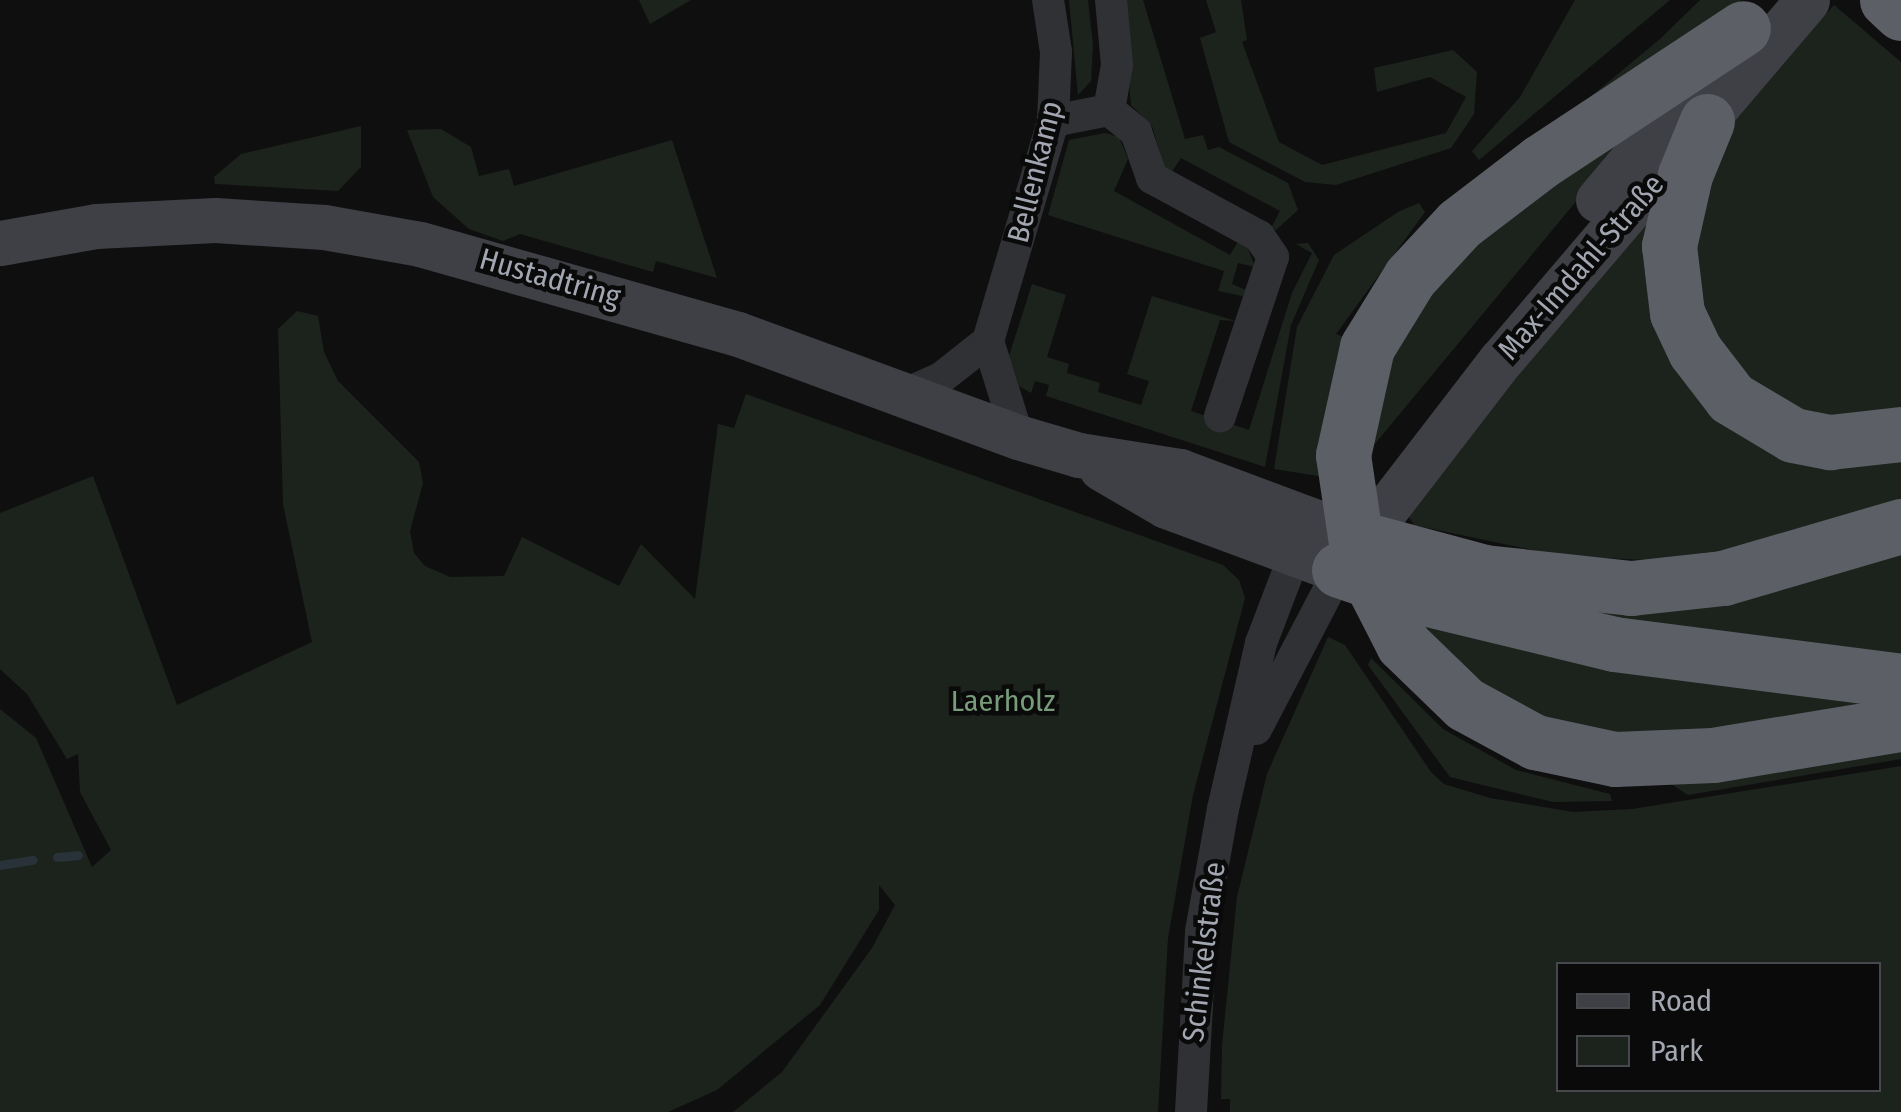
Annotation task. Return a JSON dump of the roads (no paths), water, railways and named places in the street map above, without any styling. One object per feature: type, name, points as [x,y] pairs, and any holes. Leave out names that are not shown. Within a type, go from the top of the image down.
[{"type":"highway","points":[[1887,0],[1901,13]]},
{"type":"highway","points":[[1755,14],[1540,162],[1460,224],[1410,276],[1367,347],[1343,455],[1358,556],[1403,644],[1465,704],[1536,742],[1616,759],[1713,756],[1901,724]]},
{"type":"highway","points":[[1707,120],[1669,246],[1678,312],[1695,351],[1731,398],[1794,434],[1830,442],[1901,434]]},
{"type":"highway","points":[[1330,547],[1484,572],[1631,588],[1723,578],[1901,526]]},
{"type":"highway","points":[[1330,547],[1416,596],[1614,644],[1901,681]]},
{"type":"street","name":"Bellenkamp","points":[[988,341],[1053,120],[1056,52],[1048,0]]},
{"type":"street","points":[[1109,110],[1117,65],[1111,0]]},
{"type":"street","name":"Max-Imdahl-Straße","points":[[1330,547],[1501,360],[1807,0]]},
{"type":"street","name":"Max-Imdahl-Straße","points":[[1330,547],[1358,492],[1755,14]]},
{"type":"street","points":[[1053,120],[1109,110],[1136,132],[1152,178],[1259,236],[1273,257],[1220,416]]},
{"type":"street","name":"Hustadtring","points":[[0,243],[175,221],[378,235],[568,282],[1079,455],[1166,506],[1330,547]]},
{"type":"street","points":[[905,394],[941,378],[988,341],[1018,436]]},
{"type":"street","name":"Schinkelstraße","points":[[1227,792],[1298,637],[1330,547]]},
{"type":"street","name":"Schinkelstraße","points":[[1192,1112],[1201,931],[1261,643],[1330,547]]},
{"type":"waterway","points":[[57,857],[78,855]]},
{"type":"waterway","points":[[0,865],[33,860]]},
{"type":"park label","name":"Laerholz","points":[[1003,701]]}]
